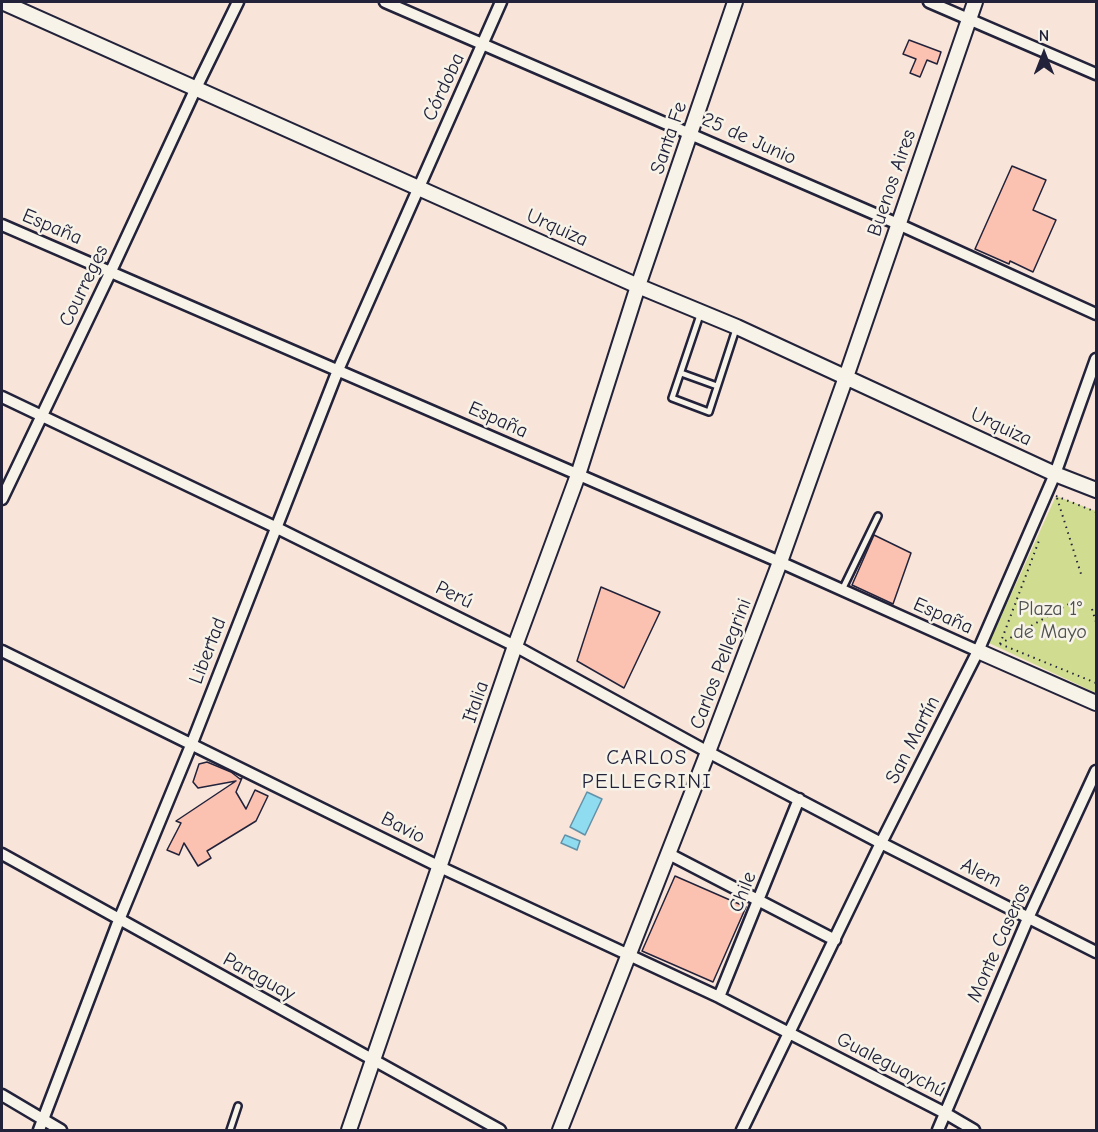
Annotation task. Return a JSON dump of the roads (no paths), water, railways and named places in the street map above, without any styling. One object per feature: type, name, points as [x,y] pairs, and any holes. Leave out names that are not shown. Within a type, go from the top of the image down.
[{"type":"street","name":"Urquiza","points":[[2,2],[638,286],[737,327],[1055,474],[1096,490]]},
{"type":"street","name":"Courreges","points":[[2,499],[238,2]]},
{"type":"street","name":"25 de Junio","points":[[386,2],[691,133],[1096,314]]},
{"type":"street","name":"Córdoba","points":[[418,187],[501,2]]},
{"type":"street","name":"Santa Fe","points":[[638,286],[735,2]]},
{"type":"street","points":[[929,2],[1096,74]]},
{"type":"street","name":"Buenos Aires","points":[[846,377],[975,2]]},
{"type":"street","name":"Libertad","points":[[39,1131],[119,920],[192,743],[338,370],[418,187]]},
{"type":"street","name":"España","points":[[2,225],[780,562],[978,651]]},
{"type":"street","name":"Italia","points":[[349,1131],[515,646],[578,475],[638,286]]},
{"type":"street","name":"San Martín","points":[[742,1131],[881,843],[978,651],[1055,474],[1096,359]]},
{"type":"street","name":"Carlos Pellegrini","points":[[560,1131],[708,752],[780,562],[846,377]]},
{"type":"street","name":"Perú","points":[[2,397],[275,527],[515,646],[708,752],[881,843]]},
{"type":"street","name":"Bavio","points":[[2,651],[440,867],[719,997],[790,1035]]},
{"type":"street","points":[[978,651],[1096,704]]},
{"type":"street","name":"Monte Caseros","points":[[938,1131],[1029,916],[1096,771]]},
{"type":"street","name":"Chile","points":[[719,997],[799,799]]},
{"type":"street","name":"Alem","points":[[881,843],[1029,916],[1096,952]]},
{"type":"street","name":"Paraguay","points":[[2,854],[500,1131]]},
{"type":"street","points":[[669,854],[836,940]]},
{"type":"street","name":"Gualeguaychú","points":[[790,1035],[945,1113],[974,1131]]},
{"type":"street","points":[[2,1095],[61,1131]]},
{"type":"lane","points":[[701,312],[672,398],[709,412],[737,327]]},
{"type":"lane","points":[[681,373],[717,386]]},
{"type":"lane","points":[[842,590],[878,516]]},
{"type":"lane","points":[[230,1131],[238,1106]]},
{"type":"water","points":[[587,792],[602,799],[585,835],[570,827]]},
{"type":"water","points":[[565,835],[580,841],[577,850],[561,843]]},
{"type":"district","name":"CARLOS PELLEGRINI","points":[[647,770]]},
{"type":"park label","name":"Plaza 1° de Mayo","points":[[1050,620]]}]
